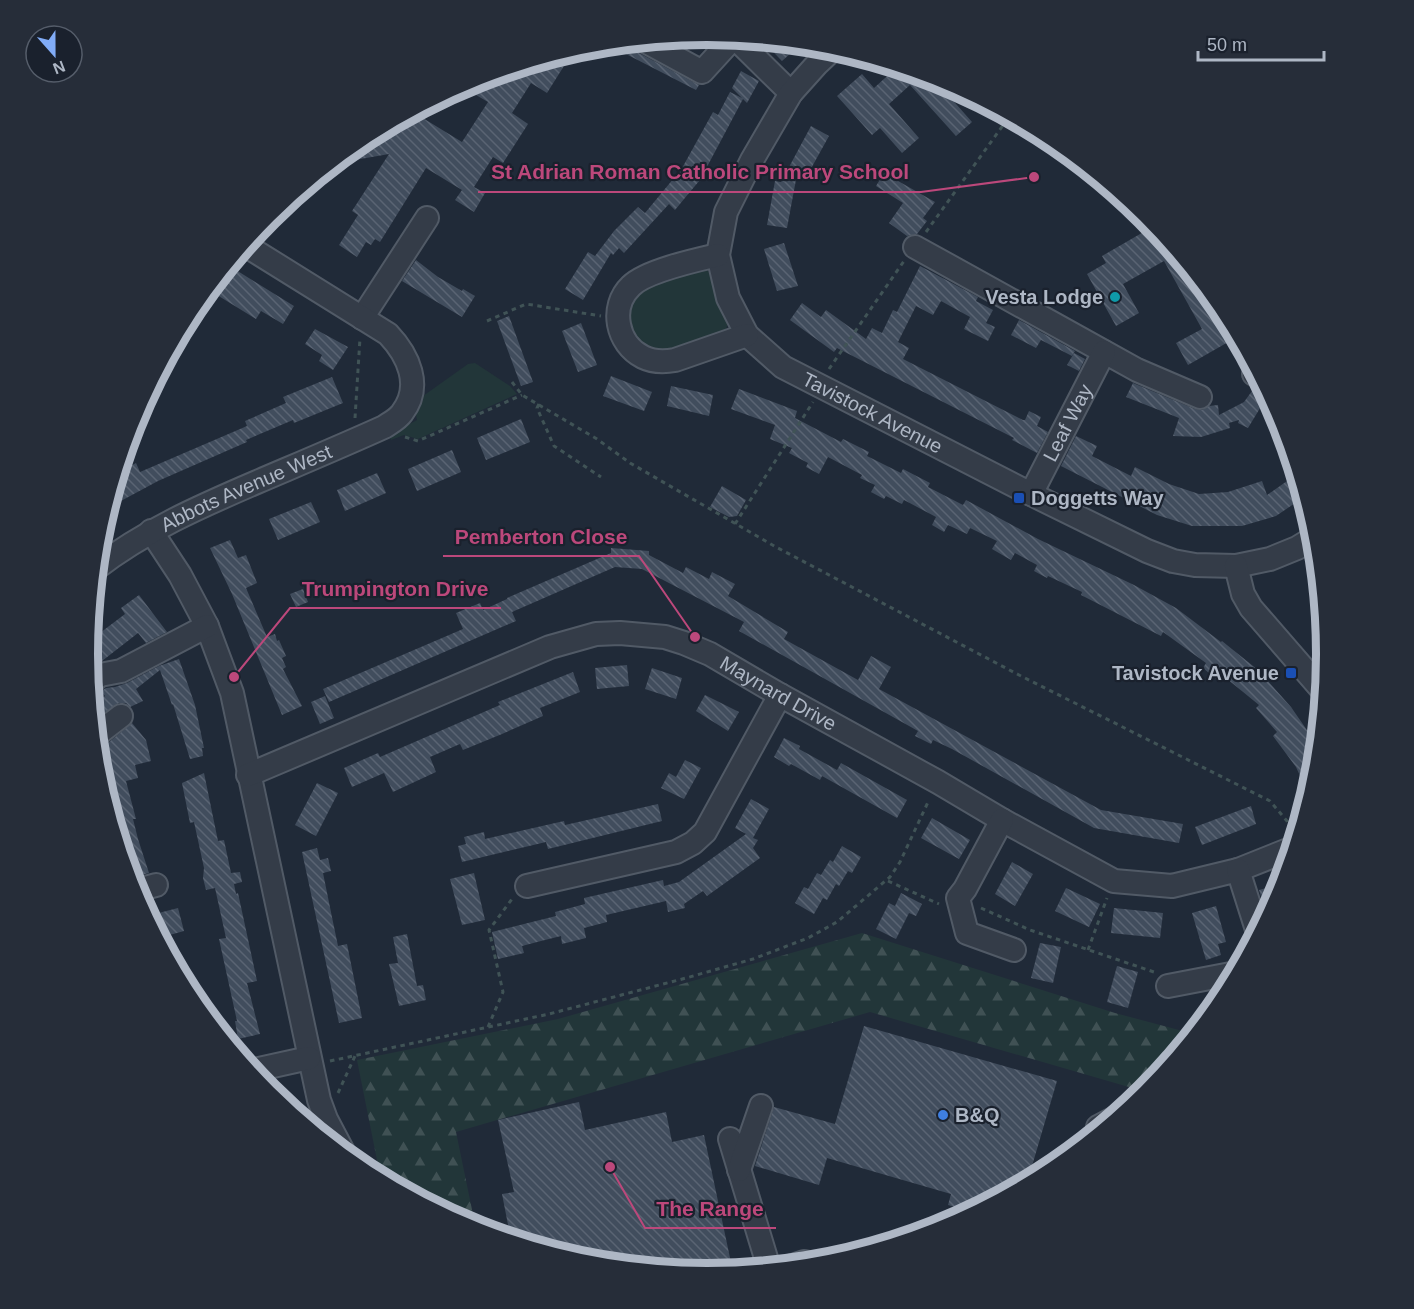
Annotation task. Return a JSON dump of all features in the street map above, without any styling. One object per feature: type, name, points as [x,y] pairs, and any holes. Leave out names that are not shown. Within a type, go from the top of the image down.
[{"type":"street","points":[[656,47],[702,72],[726,45]]},
{"type":"street","points":[[743,46],[791,93]]},
{"type":"street","name":"Tavistock Avenue","points":[[825,57],[791,93],[752,160],[726,212],[718,255],[728,298],[747,335],[783,367],[1031,494],[1147,551],[1173,561],[1236,566],[1270,559],[1306,542]]},
{"type":"street","points":[[362,318],[427,218]]},
{"type":"street","points":[[915,247],[1137,370],[1200,397]]},
{"type":"street","points":[[252,250],[388,334],[398,345],[407,360],[412,376],[413,392],[393,421]]},
{"type":"street","points":[[718,255],[656,273],[633,284],[626,291],[619,305],[618,318],[624,341],[641,357],[663,362],[747,335]]},
{"type":"street","name":"Leaf Way","points":[[1031,494],[1104,352]]},
{"type":"street","name":"Abbots Avenue West","points":[[105,561],[151,531],[201,506],[393,421]]},
{"type":"street","points":[[151,531],[180,575],[207,627],[232,693],[310,1062],[326,1119],[336,1138]]},
{"type":"street","points":[[1236,566],[1243,594],[1251,608],[1315,682]]},
{"type":"street","points":[[99,676],[121,670],[207,627]]},
{"type":"street","name":"Maynard Drive","points":[[248,775],[550,647],[596,634],[643,634],[684,643],[710,654],[1002,820],[1114,880],[1172,886],[1238,870],[1286,843]]},
{"type":"street","points":[[527,886],[676,852],[693,843],[705,831],[780,695]]},
{"type":"street","points":[[103,730],[121,716]]},
{"type":"street","points":[[1002,820],[958,898],[967,933],[1014,950]]},
{"type":"street","points":[[1238,870],[1255,922]]},
{"type":"street","points":[[144,888],[156,885]]},
{"type":"street","points":[[1168,986],[1225,975]]},
{"type":"street","points":[[261,1069],[310,1062]]},
{"type":"street","points":[[739,1170],[761,1106]]},
{"type":"street","points":[[730,1139],[767,1261]]},
{"type":"path","points":[[735,524],[814,400],[827,372],[1005,123]]},
{"type":"path","points":[[487,321],[526,304],[618,318]]},
{"type":"path","points":[[355,422],[362,318]]},
{"type":"path","points":[[512,382],[522,395],[597,439],[630,463],[735,524],[903,615],[1270,801],[1287,822],[1290,832]]},
{"type":"path","points":[[393,421],[391,443],[405,438],[418,441],[522,395]]},
{"type":"path","points":[[539,404],[537,408],[554,446],[601,477]]},
{"type":"path","points":[[310,1062],[355,1056],[549,1014],[753,958],[808,938],[837,922],[887,880],[900,862],[938,782]]},
{"type":"path","points":[[887,880],[941,905],[958,898],[1030,930],[1161,975],[1168,986]]},
{"type":"path","points":[[1088,950],[1114,880]]},
{"type":"path","points":[[488,1027],[503,992],[489,930],[510,901],[527,886]]},
{"type":"path","points":[[326,1119],[355,1056]]},
{"type":"green space","points":[[706,269],[713,277],[728,324],[724,333],[657,354],[631,336],[628,304],[642,285]]},
{"type":"green space","points":[[475,363],[510,386],[517,394],[418,439],[404,435],[391,440],[389,435],[417,420],[416,415],[423,396],[468,364]]},
{"type":"green space","points":[[862,933],[1115,1013],[1186,1032],[1134,1089],[870,1012],[456,1132],[474,1218],[437,1201],[378,1167],[357,1060],[558,1019]]},
{"type":"building","points":[[770,48],[793,51],[782,61]]},
{"type":"building","points":[[636,49],[639,53],[699,85],[696,90],[624,53],[625,50]]},
{"type":"building","points":[[566,62],[547,93],[531,83],[512,113],[528,124],[503,163],[493,157],[474,187],[485,193],[474,212],[455,200],[462,190],[426,168],[380,242],[375,239],[371,245],[366,242],[357,257],[339,245],[358,215],[352,211],[389,154],[350,161],[421,117],[462,142],[488,102],[476,95],[480,89],[511,77]]},
{"type":"building","points":[[741,71],[759,81],[747,103],[743,99],[700,180],[675,210],[669,204],[624,253],[619,248],[613,255],[611,253],[583,300],[565,289],[588,252],[595,256],[614,231],[638,207],[645,213],[674,178],[676,179],[713,112],[718,115],[730,92],[742,98],[732,88]]},
{"type":"building","points":[[890,73],[903,77],[948,95],[972,122],[956,136],[910,85],[889,104],[919,138],[902,153],[880,128],[872,135],[837,96],[862,74],[874,88]]},
{"type":"building","points":[[811,126],[829,136],[808,174],[798,169],[787,228],[767,225],[775,181],[781,182]]},
{"type":"building","points":[[884,173],[935,202],[923,218],[927,221],[917,234],[907,236],[889,223],[903,203],[876,186]]},
{"type":"building","name":"Vesta Lodge","points":[[1145,231],[1191,283],[1230,341],[1188,365],[1176,343],[1202,329],[1164,261],[1123,284],[1139,313],[1116,326],[1087,274],[1106,263],[1102,256]]},
{"type":"building","points":[[784,243],[798,286],[777,291],[764,249]]},
{"type":"building","points":[[416,260],[438,277],[475,296],[462,317],[402,281]]},
{"type":"building","points":[[920,266],[978,297],[976,301],[993,310],[986,323],[995,327],[988,341],[964,329],[970,317],[941,301],[933,315],[916,306],[898,342],[909,348],[903,359],[1023,420],[1029,411],[1041,417],[1037,426],[1048,432],[1037,453],[1012,440],[1014,438],[837,348],[834,352],[790,320],[802,303],[821,317],[826,310],[866,339],[872,328],[882,333],[893,310],[897,312]]},
{"type":"building","points":[[235,269],[294,306],[283,324],[261,311],[256,319],[217,295]]},
{"type":"building","points":[[509,316],[533,382],[521,386],[497,321]]},
{"type":"building","points":[[1019,320],[1075,351],[1072,356],[1041,340],[1036,348],[1011,335]]},
{"type":"building","points":[[581,323],[597,365],[578,372],[562,331]]},
{"type":"building","points":[[315,329],[348,347],[333,370],[319,361],[322,355],[305,344]]},
{"type":"building","points":[[1074,353],[1085,359],[1079,371],[1067,365]]},
{"type":"building","points":[[611,376],[652,392],[644,411],[603,396]]},
{"type":"building","points":[[332,377],[343,403],[294,423],[293,420],[246,440],[247,442],[158,481],[117,503],[127,468],[136,463],[140,472],[247,426],[245,421],[286,403],[283,397]]},
{"type":"building","points":[[1133,383],[1195,409],[1202,410],[1218,405],[1219,415],[1244,402],[1256,389],[1262,404],[1248,428],[1238,423],[1239,420],[1229,423],[1230,428],[1201,437],[1173,436],[1179,418],[1126,397]]},
{"type":"building","points":[[671,386],[713,395],[709,416],[667,406]]},
{"type":"building","points":[[739,389],[797,411],[795,418],[841,442],[843,439],[869,452],[867,456],[901,473],[903,469],[930,483],[928,487],[963,505],[966,500],[1176,608],[1258,670],[1291,707],[1311,736],[1303,782],[1296,767],[1273,736],[1277,732],[1256,708],[1259,705],[1221,674],[1216,679],[1203,668],[1206,663],[1163,632],[1161,636],[1081,595],[1082,592],[1048,576],[1047,578],[1034,571],[1037,565],[1015,553],[1011,560],[992,549],[997,541],[970,528],[967,534],[948,525],[944,532],[932,525],[936,517],[904,500],[902,504],[886,496],[884,499],[871,492],[875,485],[860,478],[862,475],[828,457],[819,474],[806,467],[808,463],[789,453],[792,448],[770,439],[775,425],[731,409]]},
{"type":"building","points":[[521,419],[530,442],[486,460],[477,438]]},
{"type":"building","points":[[1076,436],[1097,446],[1092,456],[1131,476],[1135,467],[1169,484],[1199,494],[1228,492],[1262,481],[1267,495],[1290,479],[1297,502],[1276,516],[1242,526],[1192,526],[1157,515],[1061,466]]},
{"type":"building","points":[[452,450],[461,472],[417,491],[408,469]]},
{"type":"building","points":[[377,473],[386,493],[345,511],[337,490]]},
{"type":"building","points":[[722,486],[746,500],[737,516],[729,517],[710,507]]},
{"type":"building","points":[[311,502],[320,522],[278,540],[269,519]]},
{"type":"building","points":[[230,540],[238,558],[246,555],[257,583],[246,588],[267,637],[275,634],[277,641],[279,640],[286,656],[282,658],[286,667],[283,669],[302,706],[282,715],[232,594],[210,548]]},
{"type":"building","points":[[611,548],[649,551],[649,555],[683,573],[686,567],[709,579],[712,572],[735,584],[728,596],[788,632],[784,639],[858,680],[871,656],[891,667],[879,689],[1101,810],[1183,824],[1179,843],[1094,828],[952,749],[933,740],[931,744],[915,736],[918,731],[739,631],[744,622],[642,569],[615,567],[512,612],[516,621],[329,702],[323,689],[463,629],[456,613],[480,603],[483,610],[611,553]]},
{"type":"building","points":[[303,589],[308,602],[296,607],[290,594]]},
{"type":"building","points":[[139,595],[167,632],[146,643],[138,633],[98,663],[99,634],[125,614],[121,608]]},
{"type":"building","points":[[179,659],[195,705],[204,748],[202,748],[203,756],[190,759],[160,670],[136,689],[143,701],[130,707],[126,703],[119,703],[101,715],[100,700],[105,696],[101,691],[127,683],[159,666]]},
{"type":"building","points":[[627,665],[629,686],[597,689],[595,668]]},
{"type":"building","points":[[652,668],[682,678],[676,699],[645,689]]},
{"type":"building","points":[[573,672],[580,692],[540,708],[543,716],[502,734],[463,750],[460,744],[430,757],[436,772],[393,792],[384,773],[352,787],[344,768],[378,753],[380,757],[500,705],[498,702]]},
{"type":"building","points":[[705,695],[739,712],[728,731],[696,711]]},
{"type":"building","points":[[325,696],[334,718],[320,724],[311,702]]},
{"type":"building","points":[[132,723],[146,740],[151,761],[135,765],[138,778],[126,781],[136,819],[133,819],[138,839],[149,873],[139,876],[130,850],[118,812],[105,746]]},
{"type":"building","points":[[784,738],[837,770],[841,763],[907,800],[897,818],[822,776],[820,780],[774,757]]},
{"type":"building","points":[[685,760],[701,768],[684,799],[661,788],[669,773],[676,777]]},
{"type":"building","points":[[204,773],[218,841],[224,840],[231,873],[240,872],[242,882],[234,884],[236,894],[238,893],[257,981],[247,983],[260,1034],[238,1039],[235,1021],[237,1021],[219,939],[226,938],[215,888],[206,890],[203,878],[204,868],[194,822],[190,823],[182,783]]},
{"type":"building","points":[[317,783],[338,793],[316,836],[295,825]]},
{"type":"building","points":[[751,799],[769,809],[753,838],[758,840],[753,848],[760,858],[707,896],[703,891],[684,904],[685,908],[668,912],[666,901],[606,915],[607,922],[584,928],[586,938],[562,944],[561,936],[522,946],[524,953],[498,959],[492,932],[556,916],[555,912],[585,904],[584,898],[663,880],[664,886],[679,882],[746,834],[748,835],[735,828]]},
{"type":"building","points":[[658,804],[662,821],[548,849],[546,842],[462,862],[458,846],[466,844],[464,837],[484,832],[485,839],[564,821],[565,825]]},
{"type":"building","points":[[1251,806],[1256,824],[1202,845],[1195,827]]},
{"type":"building","points":[[932,818],[970,840],[959,859],[921,838]]},
{"type":"building","points":[[842,846],[861,857],[852,873],[848,871],[839,886],[836,884],[827,900],[823,898],[814,914],[795,903],[804,887],[808,889],[817,873],[821,875],[830,860],[833,862]]},
{"type":"building","points":[[317,848],[320,860],[328,858],[331,871],[323,873],[338,946],[347,944],[362,1018],[339,1023],[302,852]]},
{"type":"building","points":[[1012,862],[1033,874],[1015,906],[995,894]]},
{"type":"building","points":[[474,873],[485,920],[462,925],[450,879]]},
{"type":"building","points":[[1270,887],[1263,903],[1259,890]]},
{"type":"building","points":[[1066,888],[1100,904],[1089,927],[1055,911]]},
{"type":"building","points":[[901,893],[922,904],[916,916],[909,913],[896,939],[876,929],[889,903],[895,906]]},
{"type":"building","points":[[1216,906],[1226,942],[1218,944],[1221,955],[1206,960],[1192,913]]},
{"type":"building","points":[[178,908],[184,931],[166,936],[155,914]]},
{"type":"building","points":[[1114,908],[1163,913],[1160,938],[1111,933]]},
{"type":"building","points":[[407,934],[417,986],[423,985],[426,1000],[399,1006],[389,964],[398,963],[393,937]]},
{"type":"building","points":[[1040,943],[1061,947],[1053,983],[1031,978]]},
{"type":"building","points":[[1117,966],[1138,972],[1128,1008],[1107,1002]]},
{"type":"building","name":"B&Q","points":[[864,1026],[1057,1081],[1031,1170],[960,1209],[948,1205],[951,1194],[827,1158],[819,1185],[755,1166],[774,1107],[835,1124]]},
{"type":"building","points":[[579,1102],[585,1130],[666,1112],[672,1142],[704,1135],[731,1263],[667,1263],[627,1259],[549,1243],[509,1231],[502,1194],[514,1192],[498,1120]]},
{"type":"place","name":"St Adrian Roman Catholic Primary School","points":[[1034,177]]},
{"type":"place","name":"Vesta Lodge","points":[[1115,297]]},
{"type":"place","name":"Doggetts Way","points":[[1019,498]]},
{"type":"place","name":"Pemberton Close","points":[[695,637]]},
{"type":"place","name":"Tavistock Avenue","points":[[1291,673]]},
{"type":"place","name":"Trumpington Drive","points":[[234,677]]},
{"type":"place","name":"B&Q","points":[[943,1115]]},
{"type":"place","name":"The Range","points":[[610,1167]]}]
